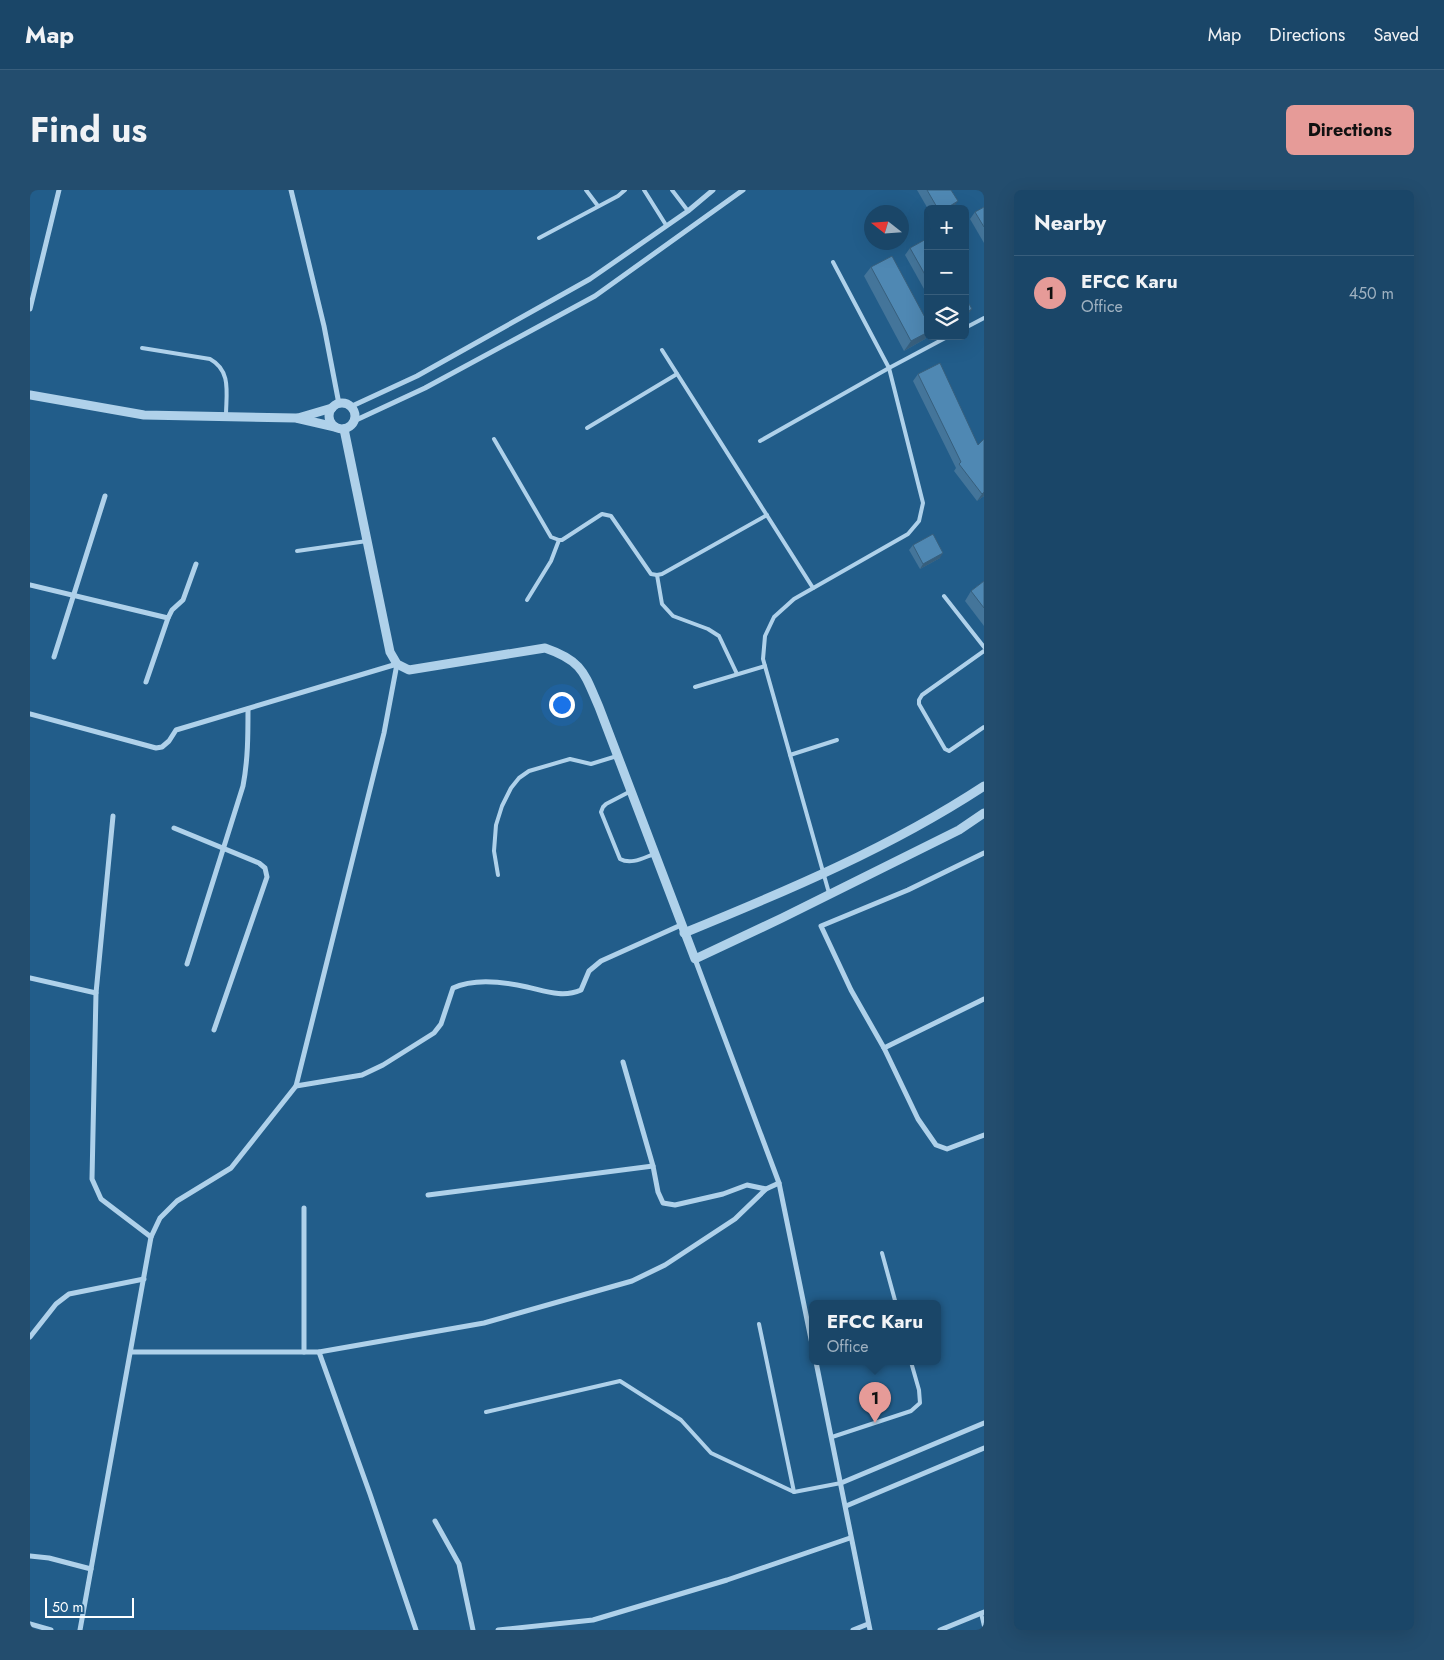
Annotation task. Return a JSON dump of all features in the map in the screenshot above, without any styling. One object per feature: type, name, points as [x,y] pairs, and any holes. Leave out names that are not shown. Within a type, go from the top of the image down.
[{"type":"street","points":[[30,309],[59,190]]},
{"type":"street","points":[[291,190],[324,326],[336,406],[329,417],[340,428],[367,541],[390,652],[397,664],[409,670],[545,648],[562,654],[576,662],[583,672],[599,707],[779,1183],[809,1329]]},
{"type":"street","points":[[350,407],[417,376],[590,278],[688,211],[713,190]]},
{"type":"street","points":[[30,396],[144,415],[296,418],[340,428],[348,427],[354,421],[425,388],[595,296],[743,190]]},
{"type":"street","points":[[296,418],[343,404],[350,407],[354,413],[354,421]]},
{"type":"street","points":[[54,657],[105,496]]},
{"type":"street","points":[[146,682],[168,618],[172,610],[183,600],[196,564]]},
{"type":"street","points":[[30,585],[168,618]]},
{"type":"street","points":[[30,714],[156,748],[162,747],[169,741],[176,730],[397,664]]},
{"type":"street","points":[[80,1630],[151,1237],[160,1218],[177,1201],[231,1168],[296,1086],[384,733],[397,664]]},
{"type":"street","points":[[187,964],[243,786],[247,766],[248,708]]},
{"type":"street","points":[[296,1086],[362,1075],[383,1065],[434,1033],[441,1024],[453,988],[485,982],[524,986],[558,994],[575,993],[581,990],[589,971],[601,961],[789,890],[896,837],[955,805],[984,786]]},
{"type":"street","points":[[695,959],[959,830],[984,813]]},
{"type":"street","points":[[112,816],[96,993],[92,1180],[101,1199],[151,1237]]},
{"type":"street","points":[[174,828],[259,863],[265,868],[266,877],[214,1030]]},
{"type":"street","points":[[984,853],[908,890],[820,926],[851,990],[884,1048],[918,1119],[936,1145],[947,1149],[984,1135]]},
{"type":"street","points":[[30,978],[96,993]]},
{"type":"street","points":[[884,1048],[984,999]]},
{"type":"street","points":[[624,1062],[653,1166],[658,1192],[663,1203],[675,1205],[724,1194],[747,1186],[766,1189]]},
{"type":"street","points":[[428,1195],[653,1166]]},
{"type":"street","points":[[131,1352],[319,1352],[484,1323],[632,1281],[665,1265],[735,1219],[766,1189],[779,1183]]},
{"type":"street","points":[[304,1208],[304,1352]]},
{"type":"street","points":[[30,1337],[56,1304],[69,1294],[144,1279]]},
{"type":"street","points":[[319,1352],[416,1630]]},
{"type":"street","points":[[817,1365],[869,1627],[853,1630]]},
{"type":"street","points":[[841,1483],[984,1423]]},
{"type":"street","points":[[846,1506],[984,1448]]},
{"type":"street","points":[[435,1521],[459,1564],[473,1630]]},
{"type":"street","points":[[498,1630],[593,1620],[727,1580],[850,1538]]},
{"type":"street","points":[[30,1556],[49,1558],[91,1569]]},
{"type":"street","points":[[940,1630],[982,1613]]},
{"type":"street","points":[[30,1624],[51,1630]]},
{"type":"lane","points":[[586,190],[598,206]]},
{"type":"lane","points":[[539,238],[625,190]]},
{"type":"lane","points":[[644,190],[666,226]]},
{"type":"lane","points":[[672,190],[688,211]]},
{"type":"lane","points":[[830,894],[763,660],[765,636],[774,617],[794,599],[908,534],[919,521],[923,503],[889,368],[833,262]]},
{"type":"lane","points":[[969,326],[984,318]]},
{"type":"lane","points":[[760,441],[942,340]]},
{"type":"lane","points":[[142,348],[210,359],[220,364],[226,377],[226,418]]},
{"type":"lane","points":[[662,350],[813,588]]},
{"type":"lane","points":[[587,428],[677,374]]},
{"type":"lane","points":[[494,439],[551,537],[559,540],[566,538],[602,514],[611,516],[651,574],[662,574],[767,515]]},
{"type":"lane","points":[[527,600],[552,561],[559,540]]},
{"type":"lane","points":[[297,551],[367,541]]},
{"type":"lane","points":[[656,575],[662,604],[672,616],[708,628],[719,636],[737,674]]},
{"type":"lane","points":[[944,596],[984,647]]},
{"type":"lane","points":[[984,651],[922,695],[919,704],[945,749],[949,751],[984,727]]},
{"type":"lane","points":[[695,687],[765,666]]},
{"type":"lane","points":[[790,756],[836,740]]},
{"type":"lane","points":[[498,876],[494,851],[496,825],[502,806],[519,778],[529,771],[570,759],[591,764],[617,756]]},
{"type":"lane","points":[[631,792],[606,804],[602,812],[620,859],[630,862],[654,854]]},
{"type":"lane","points":[[882,1253],[895,1300]]},
{"type":"lane","points":[[759,1324],[794,1492]]},
{"type":"lane","points":[[832,1437],[911,1411],[920,1403],[919,1390],[912,1365]]},
{"type":"lane","points":[[486,1412],[620,1381],[681,1420],[711,1453],[794,1492],[841,1483]]},
{"type":"lane","points":[[982,1613],[984,1626]]},
{"type":"building","points":[[927,190],[951,190],[958,201],[952,205],[936,205]]},
{"type":"building","points":[[984,207],[984,227],[975,212]]},
{"type":"building","points":[[924,240],[924,273],[910,248]]},
{"type":"building","points":[[892,256],[924,316],[924,334],[911,341],[871,267]]},
{"type":"building","points":[[940,363],[978,445],[984,439],[984,492],[982,494],[959,464],[961,462],[918,374]]},
{"type":"building","points":[[933,534],[943,553],[923,564],[913,545]]},
{"type":"building","points":[[984,581],[984,608],[971,591]]},
{"type":"place","name":"EFCC Karu","points":[[875,1423]]}]
